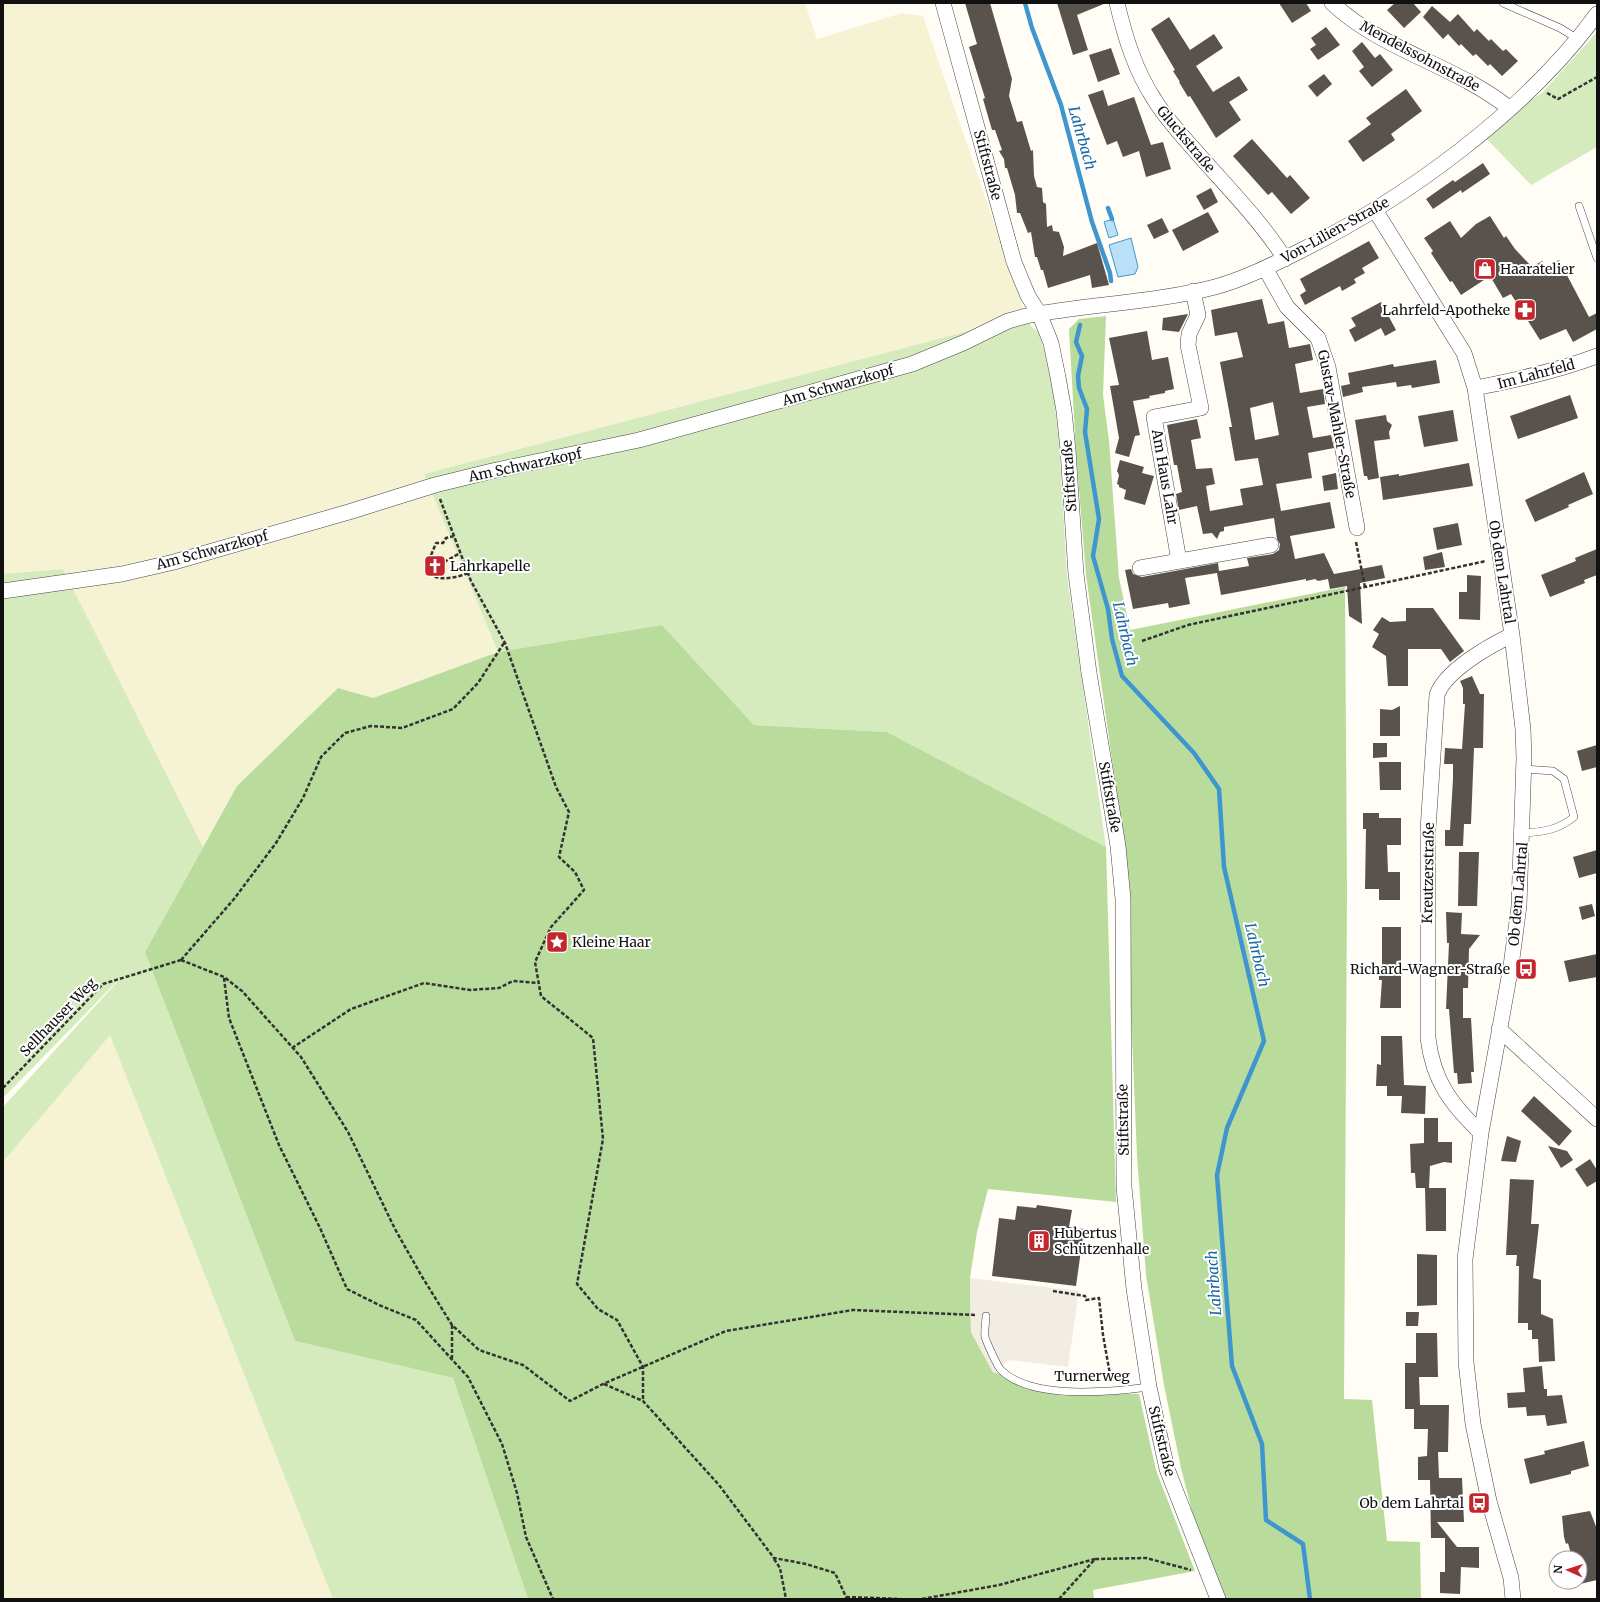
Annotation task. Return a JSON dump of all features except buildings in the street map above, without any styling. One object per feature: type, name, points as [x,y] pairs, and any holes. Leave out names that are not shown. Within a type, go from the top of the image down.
[{"type":"street","name":"Stiftstraße","points":[[943,3],[1014,262],[1028,296],[1039,313],[1051,343],[1064,411],[1076,574],[1089,673],[1118,846],[1123,898],[1124,1188],[1134,1289],[1149,1387],[1167,1469],[1218,1599]]},
{"type":"street","name":"Gluckstraße","points":[[1117,3],[1133,59],[1142,80],[1154,100],[1169,121],[1269,236],[1286,258]]},
{"type":"street","name":"Mendelssohnstraße","points":[[1332,3],[1363,28],[1490,92],[1509,108]]},
{"type":"street","name":"Von-Lilien-Straße","points":[[1039,313],[1193,291],[1216,286],[1265,268],[1326,238],[1375,210],[1411,186],[1481,134],[1535,86],[1578,39],[1597,14]]},
{"type":"street","name":"Ob dem Lahrtal","points":[[1375,210],[1464,353],[1475,388],[1512,635],[1523,729],[1523,833],[1519,906],[1511,966],[1481,1132],[1465,1258],[1466,1362],[1474,1432],[1489,1501],[1511,1578],[1513,1599]]},
{"type":"street","name":"Gustav-Mahler-Straße","points":[[1265,268],[1287,307],[1309,327],[1318,338],[1323,349],[1328,367],[1357,528]]},
{"type":"street","name":"Am Haus Lahr","points":[[1179,561],[1154,417],[1201,408],[1188,345],[1189,334],[1198,315],[1193,291]]},
{"type":"street","name":"Am Schwarzkopf","points":[[3,591],[122,574],[174,562],[352,511],[435,485],[492,471],[639,440],[912,364],[963,343],[1008,321],[1039,313]]},
{"type":"street","name":"Im Lahrfeld","points":[[1475,388],[1539,375],[1597,356]]},
{"type":"street","points":[[1140,568],[1271,544]]},
{"type":"street","name":"Kreutzerstraße","points":[[1481,1132],[1457,1110],[1433,1068],[1430,1057],[1428,1038],[1428,829],[1437,695],[1440,687],[1445,680],[1487,647],[1512,635]]},
{"type":"street","points":[[1499,1029],[1597,1119]]},
{"type":"lane","points":[[1503,3],[1560,28],[1578,39]]},
{"type":"lane","points":[[1579,206],[1597,258]]},
{"type":"lane","points":[[1523,833],[1543,832],[1556,829],[1574,817],[1564,779],[1553,771],[1524,769]]},
{"type":"lane","name":"Turnerweg","points":[[986,1316],[985,1337],[1001,1370],[1023,1383],[1062,1391],[1113,1392],[1149,1387]]},
{"type":"path","points":[[1535,86],[1558,99],[1597,77]]},
{"type":"path","points":[[435,485],[468,573],[504,643],[556,787],[569,812],[559,857],[575,872],[584,890],[551,927],[535,962],[541,996],[593,1038],[603,1139],[577,1284],[598,1309],[618,1320],[643,1367],[643,1401]]},
{"type":"path","points":[[1357,528],[1355,536],[1365,587]]},
{"type":"path","points":[[454,536],[446,538],[443,542],[436,543],[427,565],[428,572],[436,578],[447,578],[468,573]]},
{"type":"path","points":[[439,565],[460,553]]},
{"type":"path","points":[[1142,641],[1188,625],[1500,558]]},
{"type":"path","points":[[504,643],[478,683],[453,709],[402,728],[371,726],[345,733],[321,757],[303,798],[276,843],[234,899],[180,960],[224,977],[242,991],[301,1057],[348,1132],[395,1229],[452,1325],[479,1350],[523,1365],[570,1401],[603,1384],[726,1332],[853,1310],[986,1316]]},
{"type":"path","name":"Sellhauser Weg","points":[[3,1088],[103,984],[180,960]]},
{"type":"path","points":[[224,977],[229,1018],[279,1145],[348,1289],[379,1305],[416,1320],[468,1377],[502,1444],[517,1493],[526,1538],[553,1599]]},
{"type":"path","points":[[292,1048],[351,1009],[424,983],[470,990],[499,988],[513,981],[539,983]]},
{"type":"path","points":[[1053,1291],[1085,1296],[1086,1300],[1099,1298],[1113,1392]]},
{"type":"path","points":[[452,1325],[452,1359]]},
{"type":"path","points":[[603,1384],[643,1401],[720,1485],[780,1568],[786,1599]]},
{"type":"path","points":[[774,1558],[806,1564],[835,1573],[847,1598],[901,1599]]},
{"type":"path","points":[[922,1599],[999,1585],[1095,1559],[1146,1558],[1208,1574]]},
{"type":"path","points":[[1059,1599],[1095,1559]]},
{"type":"shaded area","points":[[3,3],[805,3],[817,39],[902,13],[923,16],[1026,316],[424,474],[498,652],[373,698],[338,688],[237,786],[203,847],[63,569],[3,574]]},
{"type":"shaded area","points":[[110,1034],[333,1599],[3,1599],[3,1162]]},
{"type":"shaded area","points":[[970,1278],[1079,1291],[1068,1367],[1009,1360],[993,1372],[971,1332]]},
{"type":"green space","points":[[1597,32],[1597,147],[1531,185],[1481,133],[1542,93]]},
{"type":"green space","points":[[1026,316],[1031,326],[1038,332],[1046,355],[1054,398],[1059,441],[1067,576],[1106,847],[887,732],[754,725],[662,625],[498,652],[424,474]]},
{"type":"green space","points":[[1106,316],[1103,395],[1109,441],[1119,578],[1130,630],[1345,587],[1347,893],[1344,1399],[1372,1400],[1387,1541],[1420,1542],[1421,1599],[1218,1599],[1208,1574],[1181,1468],[1164,1385],[1146,1275],[1137,1156],[1124,845],[1086,575],[1076,452],[1069,329],[1079,319]]},
{"type":"green space","points":[[63,569],[203,847],[145,952],[295,1341],[453,1378],[528,1599],[333,1599],[110,1035],[3,1162],[3,1107],[131,967],[3,1098],[3,574]]},
{"type":"green space","points":[[662,625],[754,725],[887,732],[1106,847],[1116,1202],[988,1189],[977,1232],[970,1278],[971,1332],[993,1372],[1063,1391],[1139,1394],[1156,1470],[1195,1571],[1093,1590],[1094,1599],[528,1599],[453,1378],[295,1341],[145,952],[237,786],[338,688],[373,698],[498,652]]},
{"type":"water","points":[[1113,219],[1118,235],[1109,238],[1104,222]]},
{"type":"water","points":[[1131,238],[1138,267],[1135,274],[1118,277],[1109,245]]},
{"type":"waterway","name":"Lahrbach","points":[[1025,3],[1032,28],[1061,105],[1092,222],[1110,273],[1111,281]]},
{"type":"waterway","points":[[1108,208],[1112,219]]},
{"type":"waterway","name":"Lahrbach","points":[[1080,325],[1076,342],[1082,356],[1078,376],[1079,388],[1087,409],[1085,432],[1099,519],[1093,556],[1108,609],[1112,639],[1122,676],[1194,753],[1219,789],[1224,867],[1264,1041],[1227,1128],[1217,1175],[1232,1366],[1262,1444],[1266,1520],[1303,1544],[1310,1599]]},
{"type":"place","name":"Haaratelier","points":[[1485,269]]},
{"type":"place","name":"Lahrfeld-Apotheke","points":[[1525,310]]},
{"type":"place","name":"Lahrkapelle","points":[[435,566]]},
{"type":"place","name":"Kleine Haar","points":[[557,942]]},
{"type":"place","name":"Richard-Wagner-Straße","points":[[1526,969]]},
{"type":"place","name":"Hubertus Schützenhalle","points":[[1039,1241]]},
{"type":"place","name":"Ob dem Lahrtal","points":[[1479,1503]]}]
